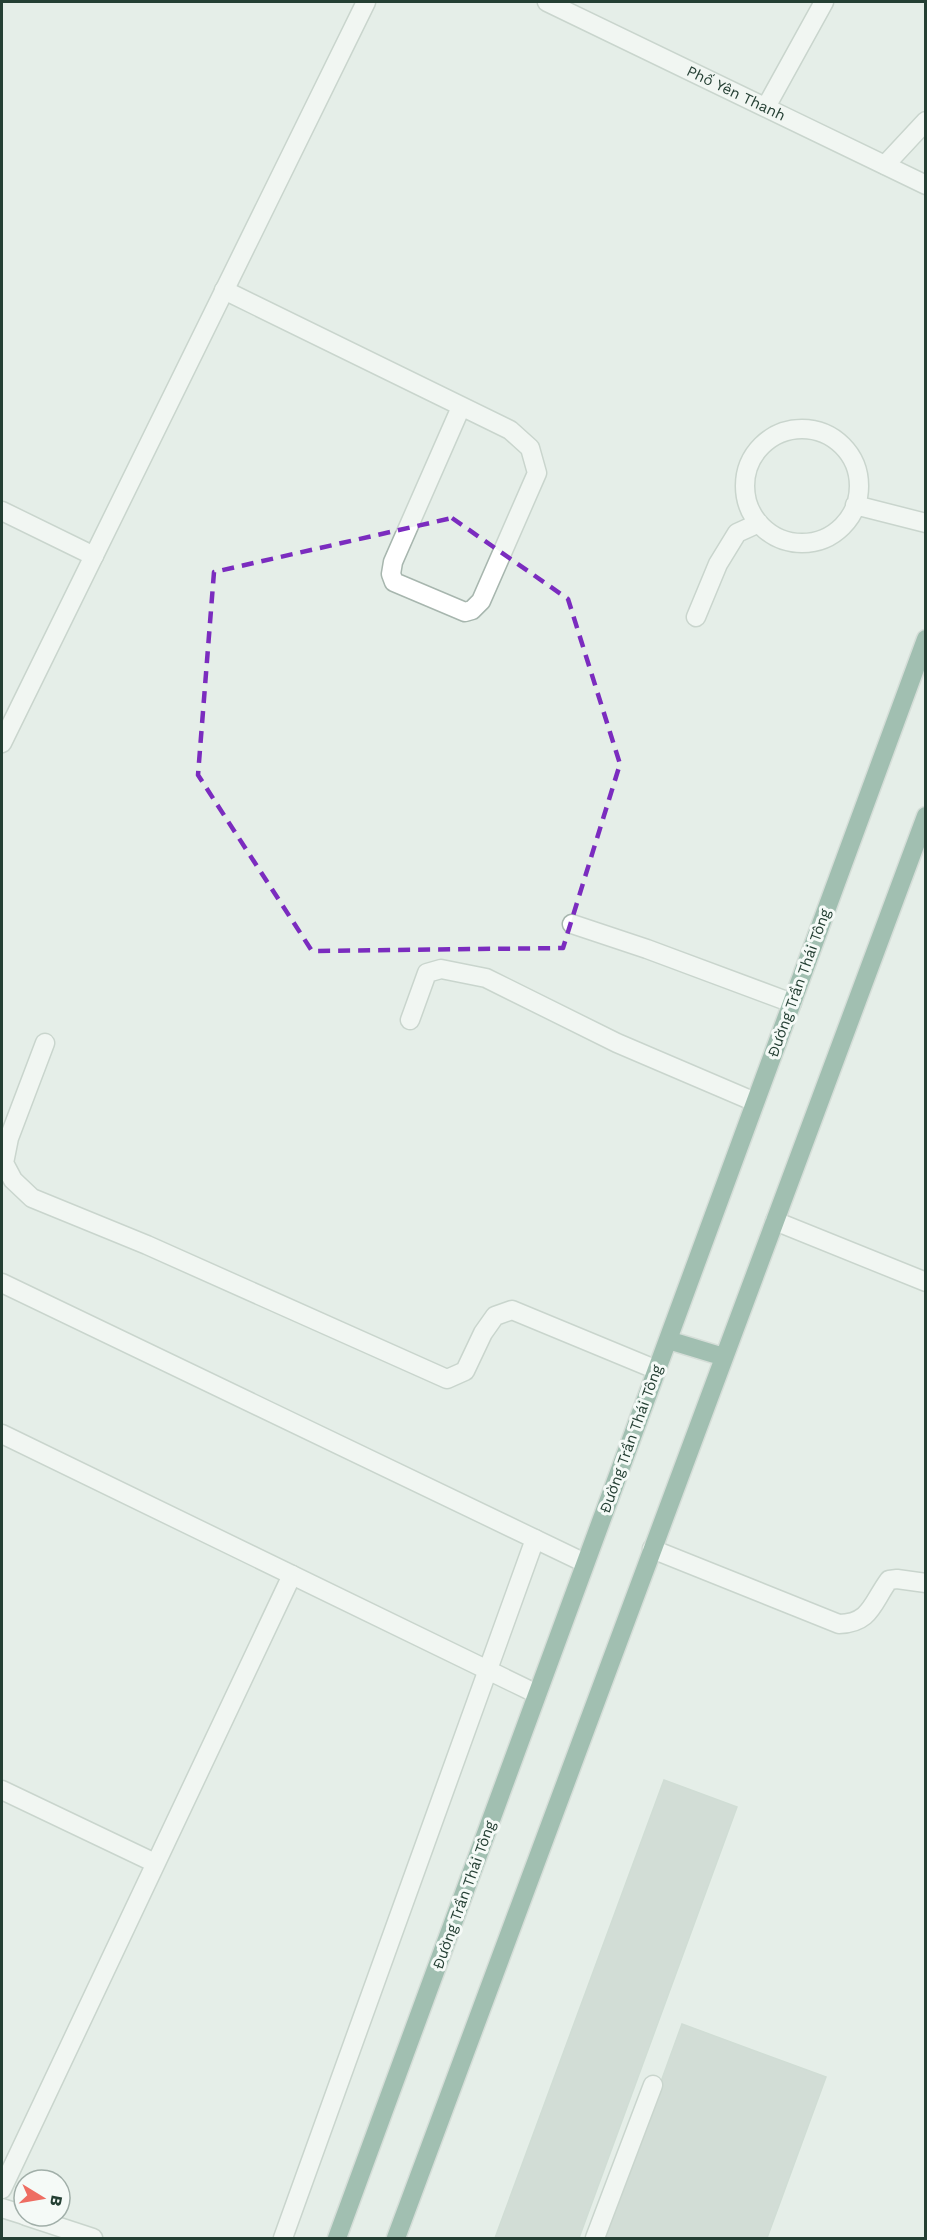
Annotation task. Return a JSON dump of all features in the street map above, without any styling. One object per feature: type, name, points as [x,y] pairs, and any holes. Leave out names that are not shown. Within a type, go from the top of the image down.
[{"type":"highway","name":"Đường Trần Thái Tông","points":[[337,2238],[926,639]]},
{"type":"highway","points":[[396,2238],[926,816]]},
{"type":"highway","points":[[668,1340],[724,1357]]},
{"type":"street","points":[[2,744],[366,2]]},
{"type":"street","name":"Phố Yên Thanh","points":[[546,2],[926,184]]},
{"type":"street","points":[[766,107],[824,2]]},
{"type":"street","points":[[885,165],[926,121]]},
{"type":"street","points":[[224,290],[510,430],[530,448],[537,473],[481,601],[472,610],[465,612],[394,582],[391,573],[393,562],[461,407]]},
{"type":"street","points":[[802,429],[819,431],[833,438],[845,449],[854,463],[858,478],[858,495],[855,504],[845,524],[833,535],[817,541],[802,543],[786,541],[771,534],[759,524],[750,510],[746,494],[746,478],[751,462],[759,449],[772,438],[786,431],[802,429]]},
{"type":"street","points":[[855,504],[926,523]]},
{"type":"street","points":[[2,511],[94,556]]},
{"type":"street","points":[[696,617],[718,564],[737,533],[759,524]]},
{"type":"street","points":[[572,924],[647,949],[792,1003]]},
{"type":"street","points":[[410,1020],[427,973],[441,969],[486,978],[617,1043],[755,1102]]},
{"type":"street","points":[[45,1043],[9,1138],[4,1163],[13,1180],[32,1198],[147,1245],[447,1379],[465,1371],[483,1333],[495,1316],[512,1310],[657,1370]]},
{"type":"street","points":[[774,1221],[926,1282]]},
{"type":"street","points":[[2,1283],[585,1563]]},
{"type":"street","points":[[2,1434],[537,1694]]},
{"type":"street","points":[[283,2238],[535,1539]]},
{"type":"street","points":[[652,1550],[839,1624],[853,1623],[867,1614],[889,1580],[926,1583]]},
{"type":"street","points":[[2,2189],[292,1575]]},
{"type":"street","points":[[2,1790],[155,1863]]},
{"type":"street","points":[[595,2238],[653,2085]]},
{"type":"street","points":[[62,2228],[93,2238]]},
{"type":"highlighted area","points":[[452,518],[568,599],[620,764],[563,948],[312,951],[198,775],[214,572]]},
{"type":"building","points":[[664,1780],[737,1807],[579,2238],[495,2238]]},
{"type":"building","points":[[682,2024],[826,2077],[767,2238],[604,2238]]}]
